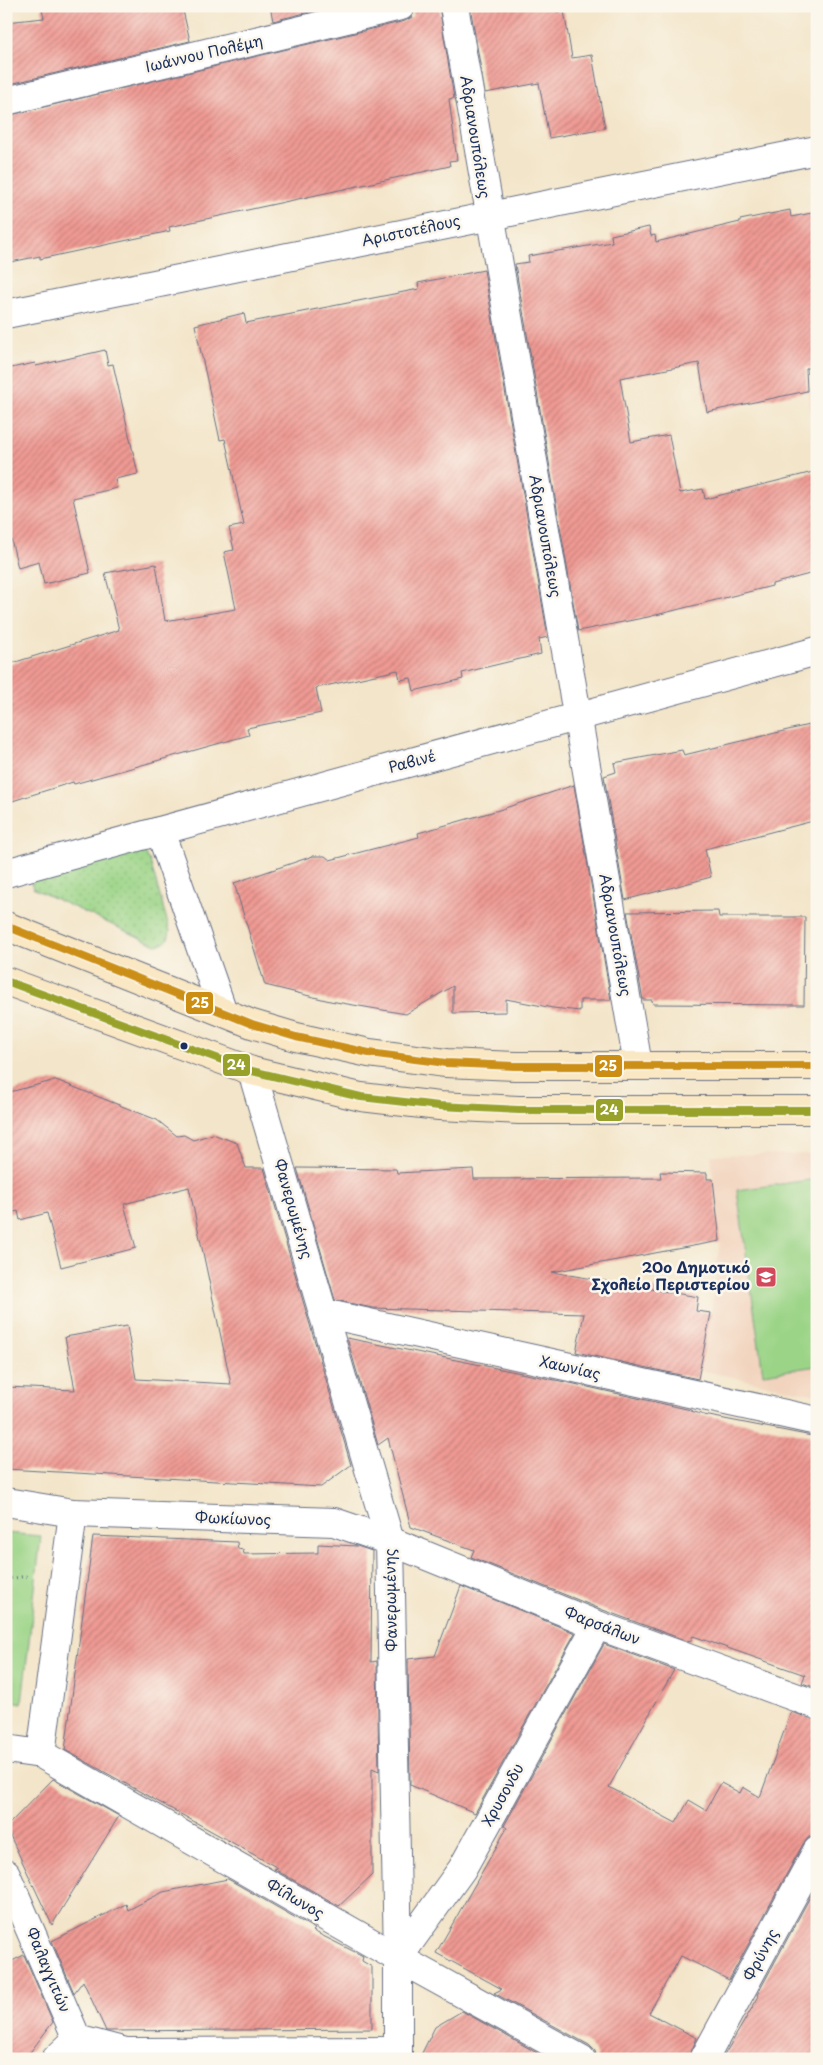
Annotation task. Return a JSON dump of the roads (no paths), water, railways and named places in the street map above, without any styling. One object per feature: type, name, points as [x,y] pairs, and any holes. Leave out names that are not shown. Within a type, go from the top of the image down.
[{"type":"main road","points":[[6,926],[252,1024],[296,1038],[379,1055],[446,1063],[515,1066],[817,1066]]},
{"type":"main road","points":[[6,981],[252,1071],[361,1097],[439,1106],[652,1112],[817,1110]]},
{"type":"street","name":"Ιωάννου Πολέμη","points":[[6,101],[402,6]]},
{"type":"street","name":"Αδριανουπόλεως","points":[[454,6],[488,215],[638,1065]]},
{"type":"street","name":"Αριστοτέλους","points":[[6,314],[817,150]]},
{"type":"street","name":"Ραβινέ","points":[[6,873],[817,652]]},
{"type":"street","points":[[160,831],[224,1012]]},
{"type":"street","name":"Φανερωμένης","points":[[252,1071],[390,1541],[398,1958],[398,2055]]},
{"type":"street","name":"Χαωνίας","points":[[323,1313],[817,1421]]},
{"type":"street","name":"Φωκίωνος","points":[[6,1502],[73,1513],[334,1522],[390,1541]]},
{"type":"street","points":[[40,1754],[73,1513]]},
{"type":"street","name":"Φαρσάλων","points":[[390,1541],[597,1625],[817,1705]]},
{"type":"street","name":"Χρυσονδυ","points":[[398,1958],[462,1869],[597,1625]]},
{"type":"street","name":"Φίλωνος","points":[[6,1749],[40,1754],[398,1958],[581,2059]]},
{"type":"street","name":"Φρύνης","points":[[704,2059],[817,1851]]},
{"type":"street","name":"Φαλαγγιτών","points":[[6,1874],[77,2039]]},
{"type":"street","points":[[56,2059],[77,2039],[126,2052],[398,2055]]},
{"type":"place","name":"20ο Δημοτικό Σχολείο Περιστερίου","points":[[766,1277]]}]
